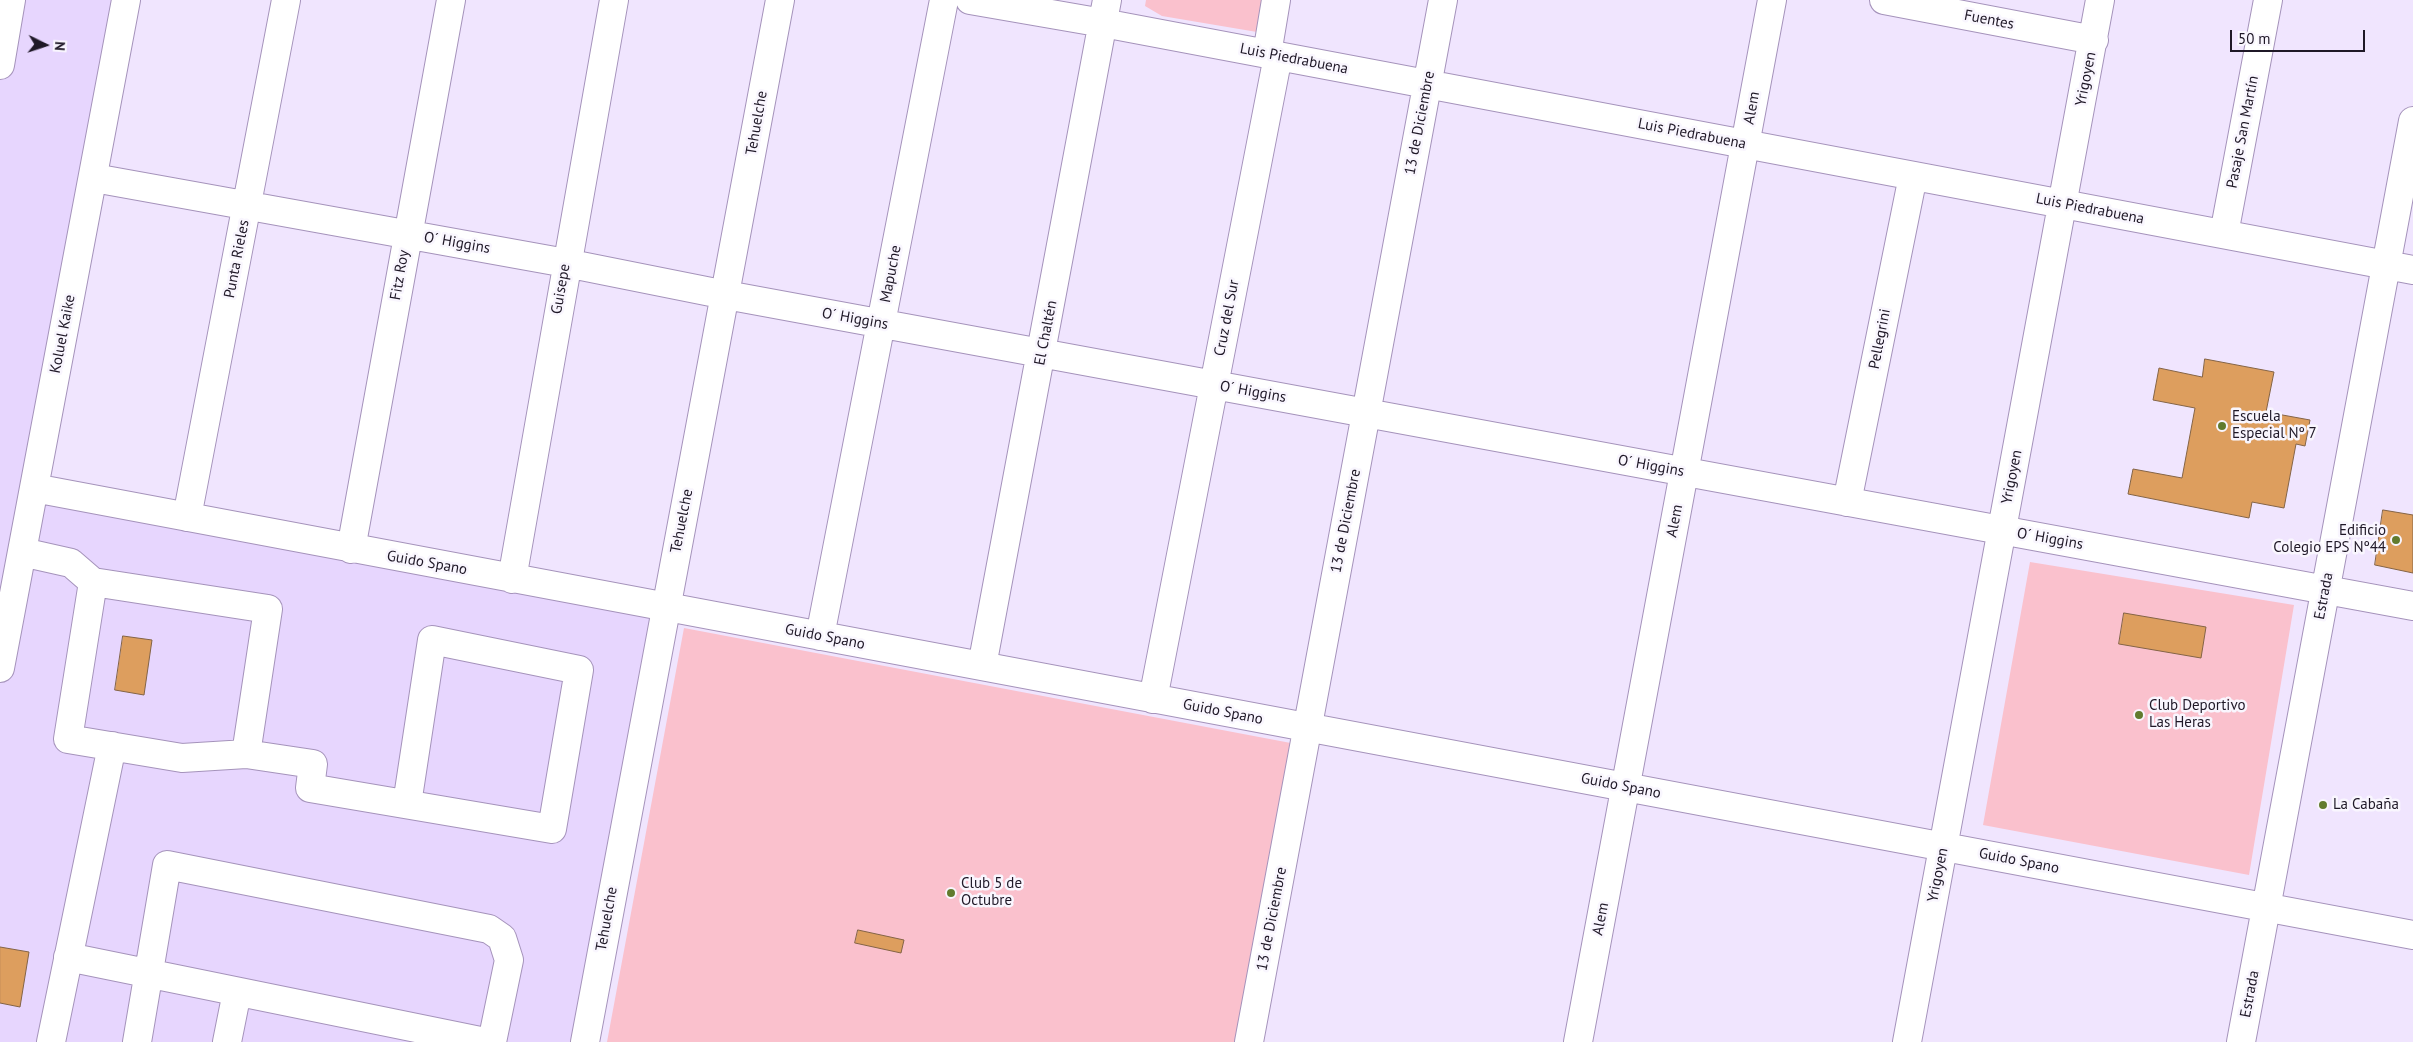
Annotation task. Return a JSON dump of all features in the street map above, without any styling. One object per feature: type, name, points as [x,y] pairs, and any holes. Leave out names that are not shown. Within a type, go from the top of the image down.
[{"type":"street","points":[[0,65],[12,0]]},
{"type":"street","name":"Koluel Kaike","points":[[0,668],[94,178],[126,0]]},
{"type":"street","name":"Punta Rieles","points":[[186,517],[286,0]]},
{"type":"street","name":"Fitz Roy","points":[[351,549],[451,0]]},
{"type":"street","name":"Guisepe","points":[[512,579],[566,263],[614,0]]},
{"type":"street","name":"Tehuelche","points":[[585,1042],[780,0]]},
{"type":"street","name":"Mapuche","points":[[820,636],[944,0]]},
{"type":"street","name":"Luis Piedrabuena","points":[[970,0],[1105,12],[1272,55],[2413,270]]},
{"type":"street","name":"Cruz del Sur","points":[[1153,698],[1214,385],[1272,55],[1276,0]]},
{"type":"street","name":"13 de Diciembre","points":[[1249,1042],[1442,0]]},
{"type":"street","name":"Alem","points":[[1578,1042],[1772,0]]},
{"type":"street","name":"Fuentes","points":[[1884,0],[2094,40]]},
{"type":"street","name":"Yrigoyen","points":[[1907,1042],[2100,0]]},
{"type":"street","name":"Pasaje San Martín","points":[[2224,234],[2268,0]]},
{"type":"street","name":"El Chaltén","points":[[982,666],[1105,12]]},
{"type":"street","name":"Estrada","points":[[2241,1042],[2413,120]]},
{"type":"street","name":"Pellegrini","points":[[1847,502],[1913,176]]},
{"type":"street","name":"O´ Higgins","points":[[94,178],[566,263],[1042,354],[2413,606]]},
{"type":"street","name":"Guido Spano","points":[[34,488],[2413,935]]},
{"type":"street","points":[[22,552],[70,563],[93,582],[268,609],[246,754]]},
{"type":"street","points":[[93,582],[68,739],[182,758],[246,754],[313,764],[310,788],[552,829],[579,670],[432,640],[407,804]]},
{"type":"street","points":[[51,1042],[112,746]]},
{"type":"street","points":[[137,1042],[167,865],[489,929],[502,938],[509,960],[492,1042]]},
{"type":"street","points":[[68,957],[485,1042]]},
{"type":"street","points":[[227,1042],[237,992]]},
{"type":"shaded area","points":[[0,0],[126,0],[34,488],[665,607],[585,1042],[0,1042]]},
{"type":"shaded area","points":[[1146,0],[1264,0],[1257,32],[1162,16],[1145,6]]},
{"type":"shaded area","name":"Club Deportivo Las Heras","points":[[2030,562],[2294,605],[2249,875],[1983,825]]},
{"type":"shaded area","name":"Club 5 de Octubre","points":[[684,628],[1296,744],[1240,1042],[607,1042]]},
{"type":"building","points":[[2205,359],[2274,372],[2266,412],[2310,420],[2305,446],[2296,444],[2284,508],[2252,502],[2249,518],[2128,494],[2133,469],[2182,478],[2195,408],[2153,400],[2159,368],[2202,377]]},
{"type":"building","name":"Edificio Colegio EPS Nº44","points":[[2383,510],[2413,515],[2413,573],[2375,565]]},
{"type":"building","points":[[2124,613],[2206,627],[2201,658],[2119,644]]},
{"type":"building","points":[[123,636],[152,640],[144,695],[115,690]]},
{"type":"building","points":[[858,930],[904,940],[901,953],[855,943]]},
{"type":"building","points":[[0,947],[29,952],[20,1007],[0,1003]]},
{"type":"place","name":"Escuela Especial Nº 7","points":[[2222,426]]},
{"type":"place","name":"Edificio Colegio EPS Nº44","points":[[2396,540]]},
{"type":"place","name":"Club Deportivo Las Heras","points":[[2139,715]]},
{"type":"place","name":"La Cabaña","points":[[2323,805]]},
{"type":"place","name":"Club 5 de Octubre","points":[[951,893]]}]
